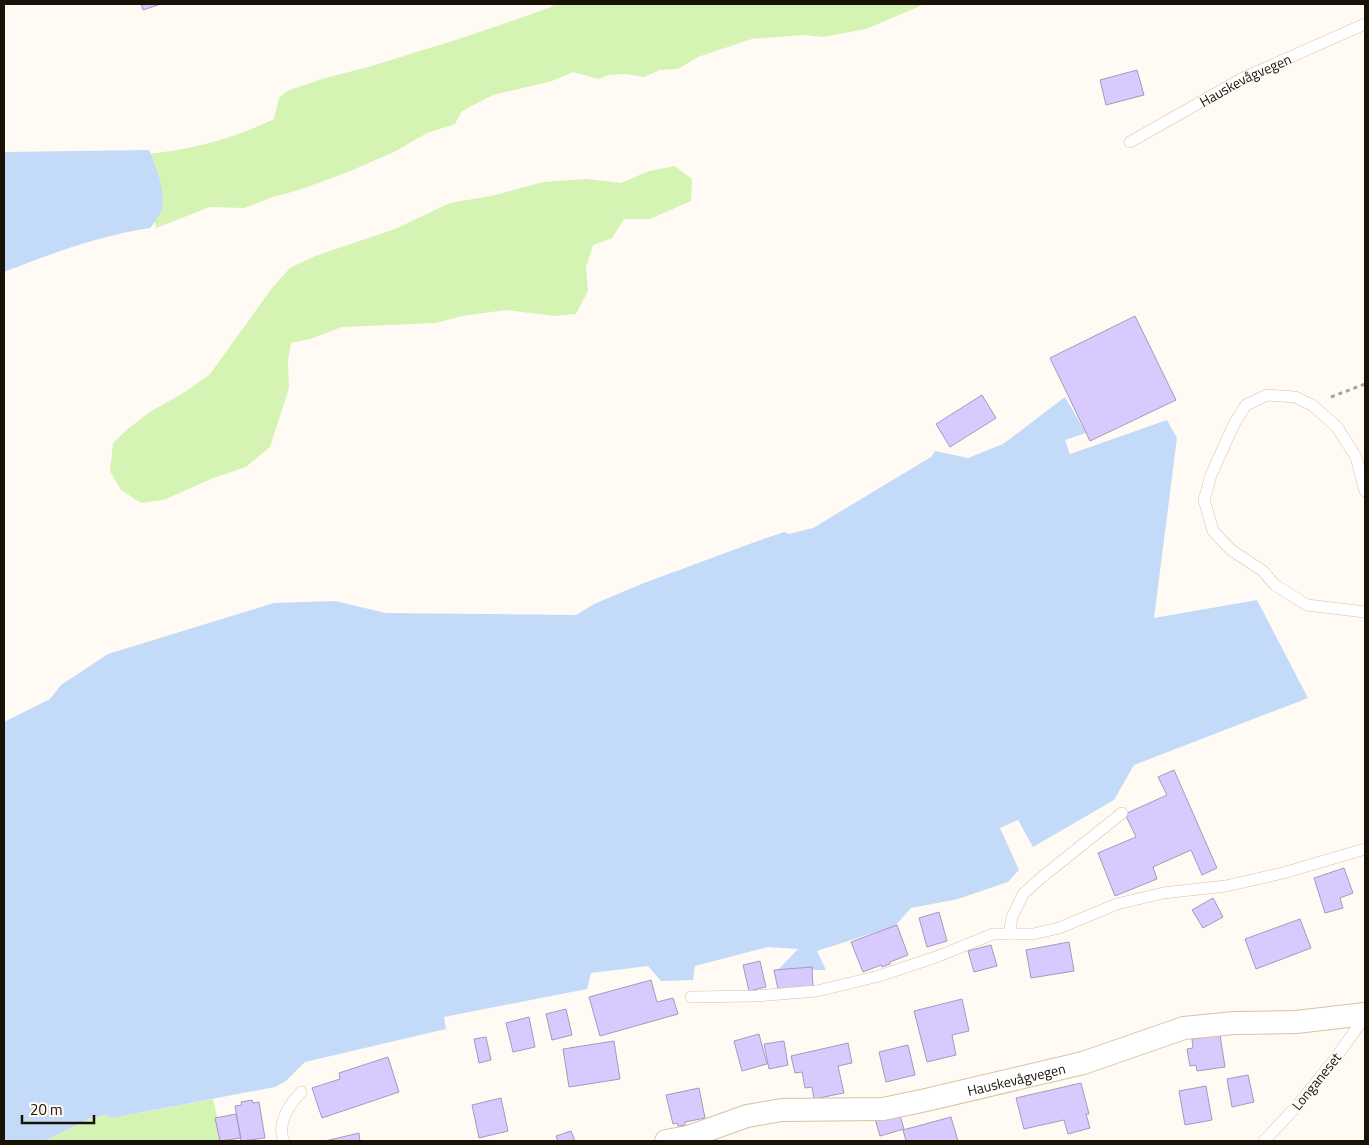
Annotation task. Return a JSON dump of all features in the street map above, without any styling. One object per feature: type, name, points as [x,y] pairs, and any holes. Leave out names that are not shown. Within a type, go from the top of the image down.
[{"type":"street","name":"Hauskevågvegen","points":[[666,1141],[688,1137],[746,1116],[782,1110],[883,1110],[1083,1063],[1184,1028],[1234,1023],[1296,1022],[1365,1016]]},
{"type":"lane","name":"Hauskevågvegen","points":[[1130,142],[1243,78],[1365,24]]},
{"type":"lane","points":[[1365,491],[1356,457],[1336,427],[1312,405],[1295,397],[1266,395],[1246,405],[1234,424],[1211,475],[1204,500],[1213,531],[1231,550],[1263,571],[1275,585],[1307,604],[1365,612]]},
{"type":"lane","points":[[1013,934],[1010,928],[1012,917],[1023,894],[1122,813]]},
{"type":"lane","points":[[691,997],[756,996],[818,991],[879,976],[936,957],[993,934],[1033,934],[1059,928],[1117,904],[1163,893],[1226,886],[1283,873],[1365,849]]},
{"type":"lane","name":"Longaneset","points":[[1264,1141],[1318,1080],[1365,1016]]},
{"type":"lane","points":[[284,1141],[282,1138],[283,1121],[292,1103],[301,1092]]},
{"type":"path","points":[[1312,405],[1365,384]]},
{"type":"green space","points":[[556,4],[925,4],[866,29],[823,37],[804,35],[752,39],[698,57],[678,69],[660,70],[644,77],[626,74],[609,75],[598,79],[573,72],[552,81],[493,95],[462,111],[455,124],[427,133],[394,152],[348,172],[244,208],[210,207],[156,228],[143,154],[194,147],[226,138],[274,119],[279,98],[287,91],[462,38]]},
{"type":"green space","points":[[675,166],[692,179],[691,201],[650,219],[624,219],[612,238],[593,245],[586,268],[588,291],[576,314],[554,316],[506,310],[462,316],[436,323],[342,327],[310,339],[291,343],[288,360],[289,388],[270,447],[246,467],[213,478],[164,500],[141,503],[121,490],[110,471],[113,443],[151,411],[185,392],[210,374],[272,288],[290,268],[315,256],[395,229],[450,203],[491,196],[543,182],[586,179],[621,183],[649,171]]},
{"type":"green space","points":[[213,1099],[223,1141],[45,1141],[91,1118],[108,1115],[112,1118]]},
{"type":"water","points":[[149,150],[159,178],[163,201],[160,213],[150,228],[94,240],[4,272],[4,152]]},
{"type":"water","points":[[1065,397],[1086,433],[1065,440],[1070,454],[1167,420],[1177,438],[1154,618],[1257,600],[1308,698],[1134,765],[1114,800],[1033,847],[1018,820],[1000,828],[1019,870],[1008,882],[958,899],[911,908],[895,926],[817,951],[826,970],[778,970],[798,949],[768,947],[695,966],[693,980],[661,981],[648,966],[591,973],[587,989],[444,1017],[446,1029],[305,1062],[286,1081],[275,1087],[112,1118],[107,1115],[91,1118],[45,1141],[4,1141],[4,722],[50,699],[61,685],[108,654],[274,603],[335,601],[386,613],[576,615],[594,604],[644,583],[755,542],[784,532],[789,534],[813,528],[931,457],[935,451],[968,458],[1003,444]]},
{"type":"building","points":[[141,4],[161,4],[143,10]]},
{"type":"building","points":[[1137,70],[1144,95],[1106,105],[1100,80]]},
{"type":"building","points":[[1135,316],[1176,400],[1090,441],[1050,358]]},
{"type":"building","points":[[982,395],[996,418],[950,447],[936,424]]},
{"type":"building","points":[[1174,770],[1217,868],[1202,875],[1191,850],[1153,867],[1157,879],[1115,896],[1098,853],[1136,837],[1125,814],[1167,795],[1158,777]]},
{"type":"building","points":[[1344,868],[1353,893],[1340,898],[1343,908],[1325,913],[1314,878]]},
{"type":"building","points":[[1213,898],[1223,917],[1203,928],[1192,910]]},
{"type":"building","points":[[939,912],[947,941],[927,947],[919,918]]},
{"type":"building","points":[[1300,919],[1311,948],[1256,969],[1245,939]]},
{"type":"building","points":[[897,925],[908,955],[890,962],[890,964],[882,967],[881,965],[863,972],[851,942]]},
{"type":"building","points":[[1069,942],[1074,971],[1031,978],[1026,950]]},
{"type":"building","points":[[991,945],[997,966],[974,972],[968,951]]},
{"type":"building","points":[[760,961],[766,987],[749,991],[743,965]]},
{"type":"building","points":[[812,967],[813,987],[778,989],[774,970]]},
{"type":"building","points":[[651,980],[657,1002],[673,998],[678,1014],[600,1036],[589,997]]},
{"type":"building","points":[[962,999],[969,1031],[952,1035],[956,1055],[927,1062],[914,1011]]},
{"type":"building","points":[[566,1009],[572,1035],[552,1040],[546,1014]]},
{"type":"building","points":[[529,1017],[535,1047],[513,1052],[506,1023]]},
{"type":"building","points":[[759,1034],[767,1064],[742,1071],[734,1041]]},
{"type":"building","points":[[1220,1035],[1225,1067],[1197,1071],[1196,1065],[1190,1066],[1187,1049],[1193,1048],[1192,1039]]},
{"type":"building","points":[[486,1037],[491,1060],[479,1063],[474,1039]]},
{"type":"building","points":[[614,1041],[620,1079],[569,1087],[563,1049]]},
{"type":"building","points":[[784,1041],[788,1065],[769,1069],[764,1044]]},
{"type":"building","points":[[848,1043],[852,1063],[838,1066],[844,1093],[814,1099],[812,1087],[805,1088],[802,1072],[795,1073],[791,1056]]},
{"type":"building","points":[[908,1045],[915,1075],[886,1082],[879,1052]]},
{"type":"building","points":[[388,1057],[399,1092],[322,1118],[312,1088],[340,1079],[339,1073]]},
{"type":"building","points":[[1248,1075],[1254,1102],[1232,1107],[1227,1079]]},
{"type":"building","points":[[1081,1083],[1089,1114],[1086,1114],[1090,1128],[1068,1134],[1064,1120],[1024,1129],[1016,1098]]},
{"type":"building","points":[[1206,1086],[1212,1120],[1185,1125],[1179,1091]]},
{"type":"building","points":[[699,1088],[705,1118],[685,1122],[685,1125],[678,1126],[677,1123],[673,1124],[666,1095]]},
{"type":"building","points":[[501,1098],[508,1131],[479,1138],[472,1105]]},
{"type":"building","points":[[252,1100],[253,1103],[259,1102],[265,1138],[241,1141],[235,1106],[242,1105],[241,1102]]},
{"type":"building","points":[[899,1112],[904,1129],[880,1136],[875,1119]]},
{"type":"building","points":[[236,1114],[241,1138],[220,1141],[215,1118]]},
{"type":"building","points":[[951,1117],[958,1141],[906,1141],[903,1130]]},
{"type":"building","points":[[571,1131],[575,1141],[558,1141],[556,1136]]},
{"type":"building","points":[[359,1133],[360,1141],[325,1141]]}]
